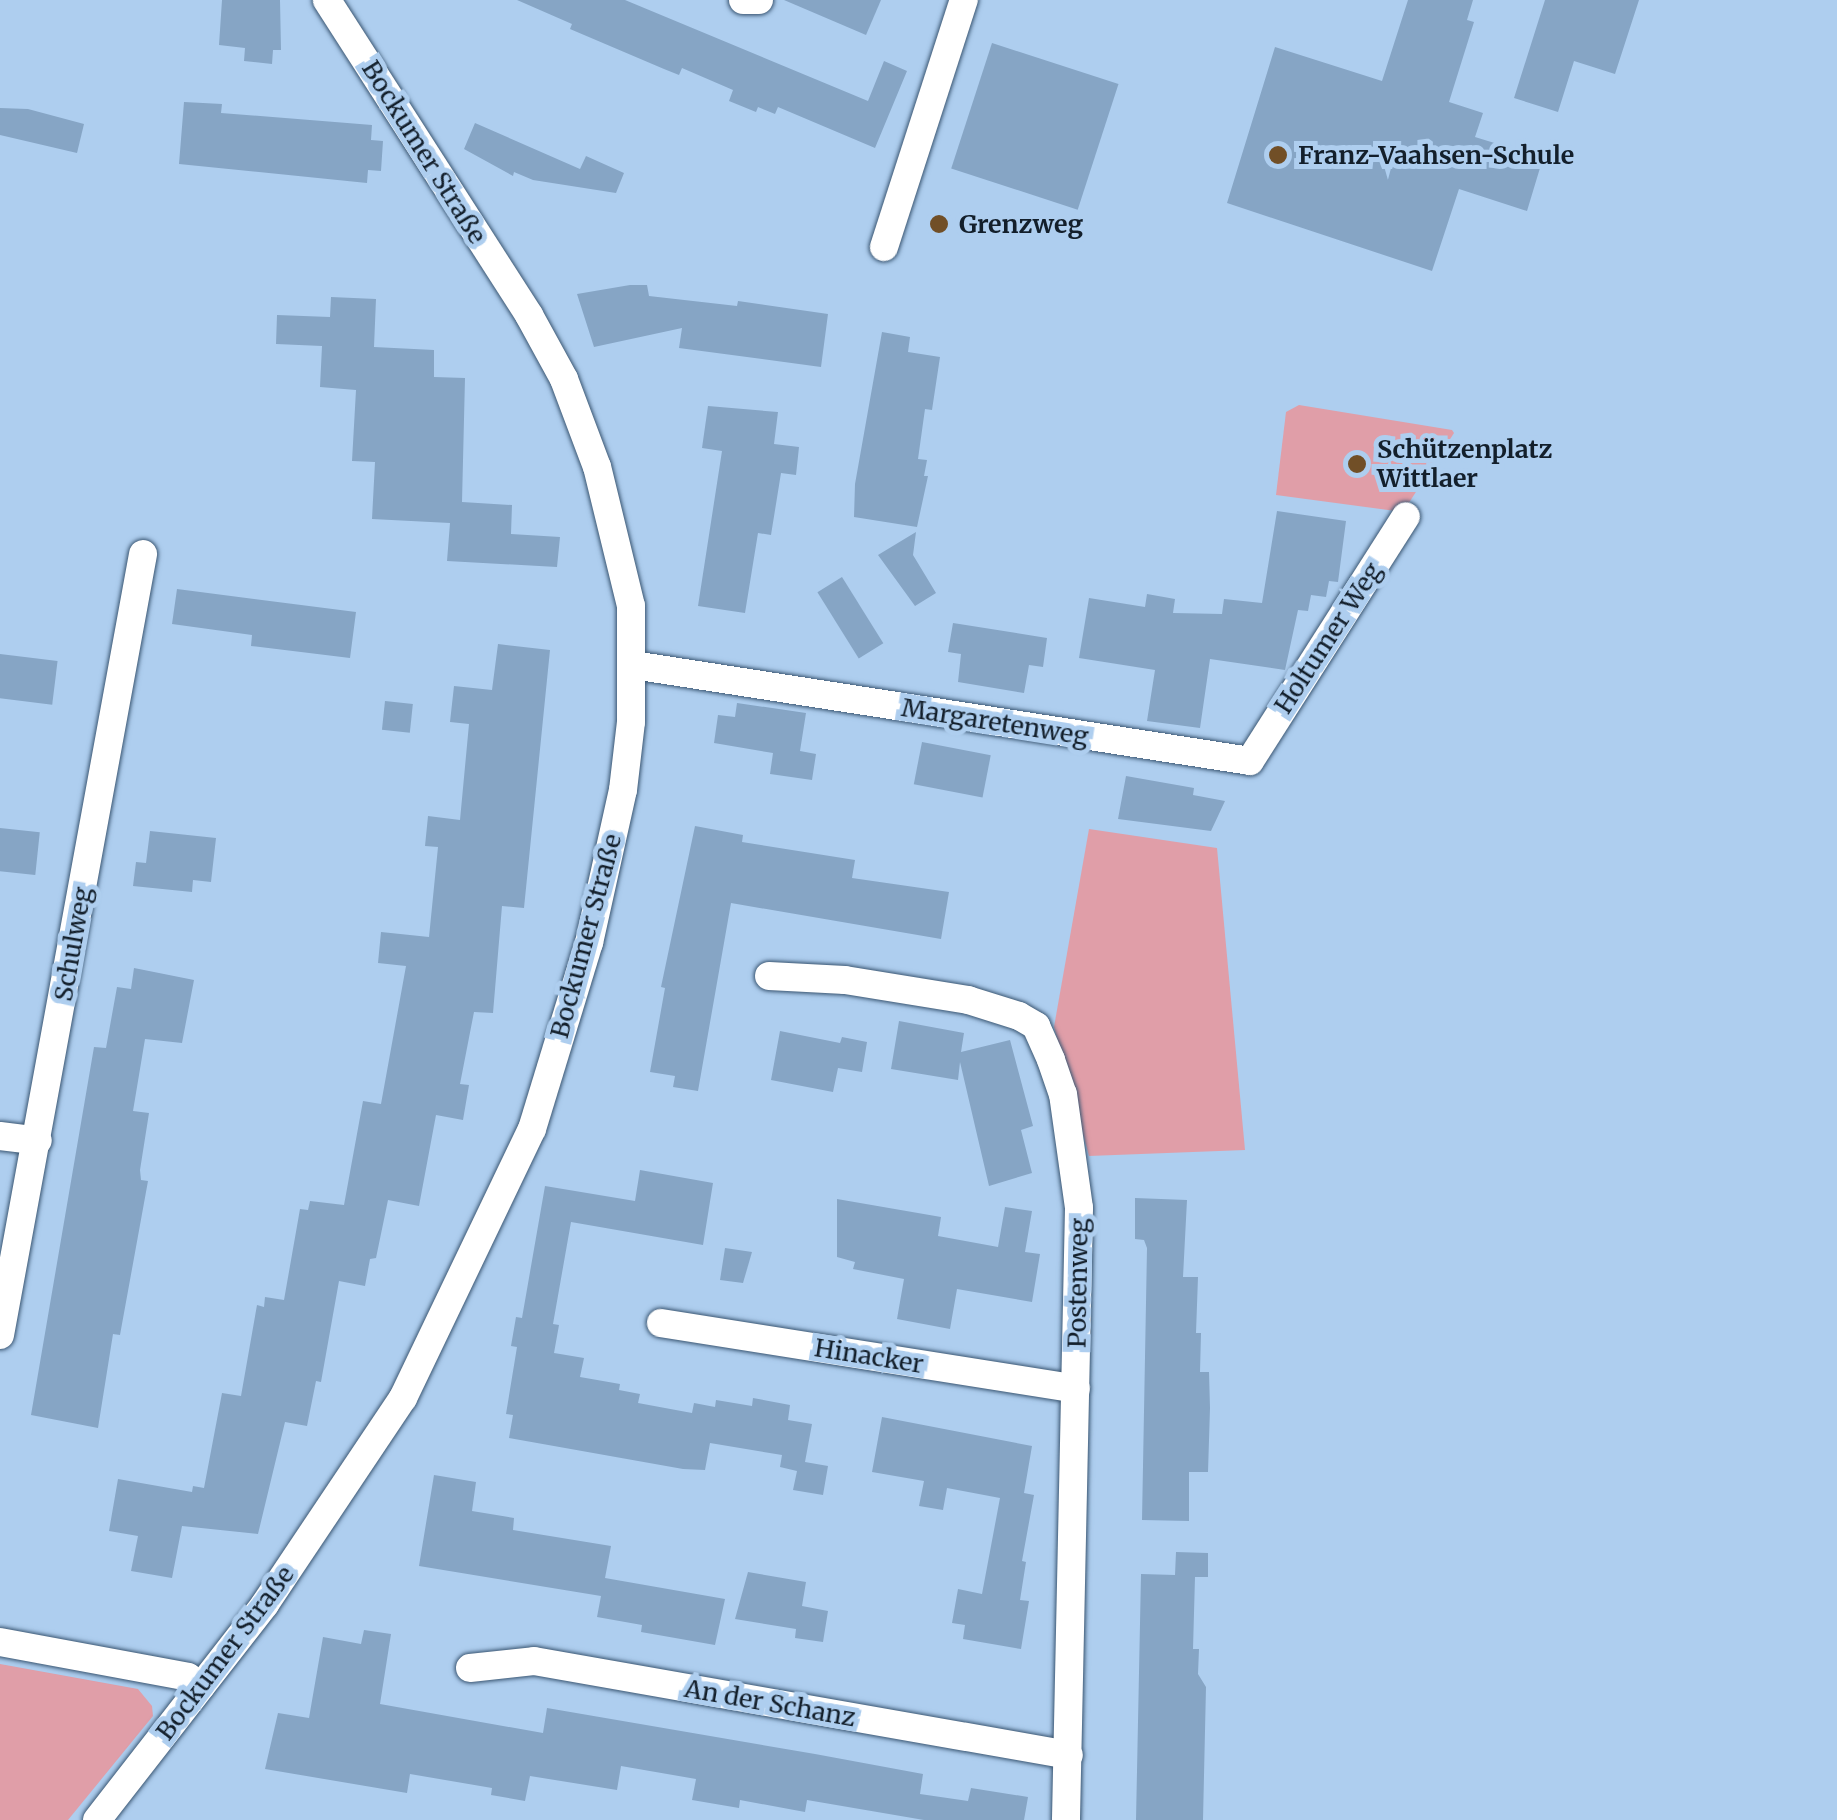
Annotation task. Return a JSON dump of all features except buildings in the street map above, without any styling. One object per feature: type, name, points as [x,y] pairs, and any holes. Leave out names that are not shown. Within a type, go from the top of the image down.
[{"type":"street","name":"Bockumer Straße","points":[[97,1820],[265,1604],[404,1398],[532,1129],[589,943],[623,790],[633,665],[632,606],[597,467],[564,379],[529,315],[327,0]]},
{"type":"street","points":[[743,0],[759,0]]},
{"type":"street","points":[[884,247],[964,0]]},
{"type":"street","name":"Holtumer Weg","points":[[1250,760],[1406,516]]},
{"type":"street","name":"Schulweg","points":[[0,1335],[144,554]]},
{"type":"street","name":"Margaretenweg","points":[[633,665],[1250,760]]},
{"type":"street","name":"Postenweg","points":[[769,976],[845,980],[968,1000],[1020,1016],[1036,1026],[1063,1094],[1079,1208],[1066,1820]]},
{"type":"street","points":[[0,1136],[38,1141]]},
{"type":"street","name":"Hinacker","points":[[661,1323],[1076,1389]]},
{"type":"street","points":[[0,1642],[188,1677],[201,1686]]},
{"type":"street","name":"An der Schanz","points":[[470,1668],[534,1662],[1069,1755]]},
{"type":"shaded area","name":"Schützenplatz Wittlaer","points":[[1299,405],[1454,433],[1403,512],[1276,495],[1286,412]]},
{"type":"shaded area","points":[[1089,829],[1217,848],[1245,1150],[1089,1156],[1054,1027]]},
{"type":"shaded area","points":[[0,1664],[138,1689],[152,1706],[153,1716],[68,1820],[0,1820]]},
{"type":"place","name":"Franz-Vaahsen-Schule","points":[[1278,155]]},
{"type":"place","name":"Grenzweg","points":[[939,224]]},
{"type":"place","name":"Schützenplatz Wittlaer","points":[[1357,464]]}]
